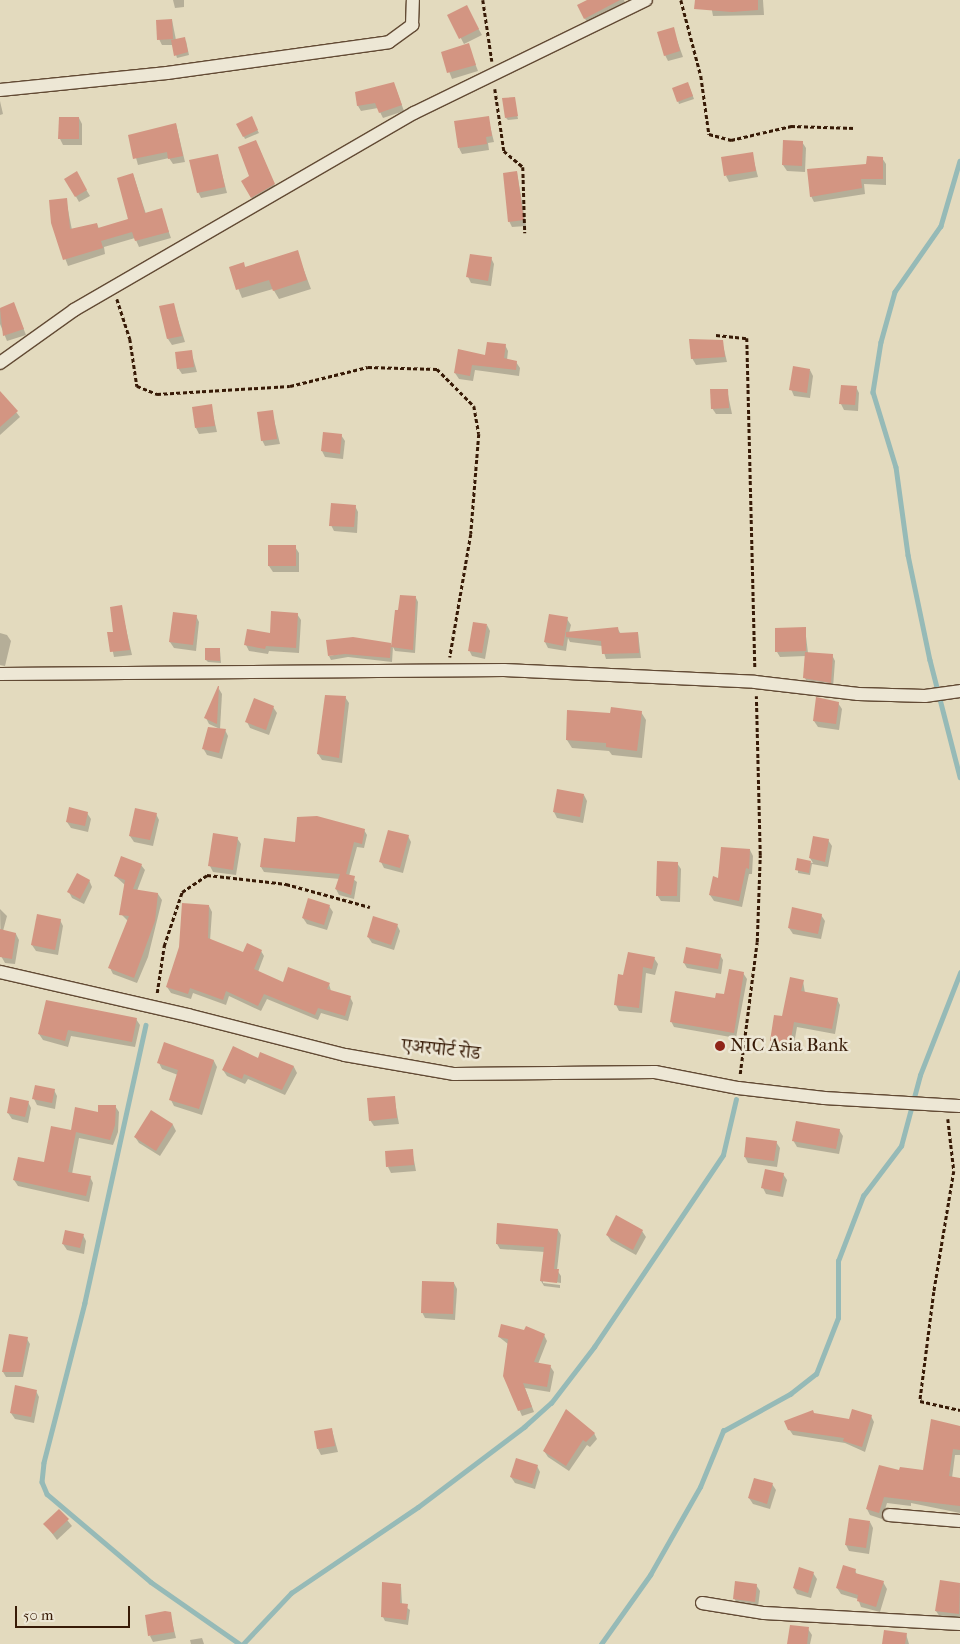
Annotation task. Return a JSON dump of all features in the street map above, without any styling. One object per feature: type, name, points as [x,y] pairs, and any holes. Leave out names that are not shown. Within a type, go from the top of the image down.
[{"type":"street","points":[[0,90],[167,73],[389,42],[412,25],[413,0]]},
{"type":"street","points":[[0,363],[74,310],[414,114],[646,0]]},
{"type":"street","points":[[0,674],[448,669],[755,682],[858,694],[925,696],[957,691]]},
{"type":"street","name":"एअरपोर्ट रोड","points":[[0,972],[155,1007],[345,1055],[454,1074],[655,1072],[738,1088],[887,1104],[960,1106]]},
{"type":"street","points":[[889,1515],[960,1521]]},
{"type":"street","points":[[702,1602],[764,1613],[960,1624]]},
{"type":"path","points":[[483,0],[494,74],[496,111],[504,151],[523,167],[526,232]]},
{"type":"path","points":[[681,0],[701,76],[709,134],[731,140],[791,126],[855,128]]},
{"type":"path","points":[[114,288],[130,340],[137,386],[157,394],[290,386],[368,367],[437,369],[474,406],[479,434],[471,534],[448,669]]},
{"type":"path","points":[[716,335],[747,338],[760,855],[757,942],[738,1088]]},
{"type":"path","points":[[155,1007],[164,946],[182,892],[206,875],[286,884],[370,907]]},
{"type":"path","points":[[946,1105],[954,1171],[934,1292],[920,1401],[960,1410]]},
{"type":"building","points":[[587,0],[620,0],[584,19],[577,5]]},
{"type":"building","points":[[695,0],[758,0],[758,10],[732,12],[694,9]]},
{"type":"building","points":[[467,5],[479,29],[459,39],[447,15]]},
{"type":"building","points":[[172,19],[173,39],[157,40],[156,20]]},
{"type":"building","points":[[674,27],[680,51],[664,56],[657,32]]},
{"type":"building","points":[[185,37],[188,52],[174,56],[171,40]]},
{"type":"building","points":[[469,43],[476,65],[447,73],[441,52]]},
{"type":"building","points":[[394,82],[402,105],[379,113],[375,103],[357,106],[355,92]]},
{"type":"building","points":[[688,82],[693,96],[677,102],[672,88]]},
{"type":"building","points":[[515,97],[518,116],[505,118],[502,98]]},
{"type":"building","points":[[252,116],[258,130],[243,137],[236,124]]},
{"type":"building","points":[[489,116],[492,136],[486,137],[487,144],[458,148],[454,121]]},
{"type":"building","points":[[59,117],[79,117],[79,139],[58,139]]},
{"type":"building","points":[[176,123],[183,156],[168,159],[167,152],[133,159],[128,135]]},
{"type":"building","points":[[256,140],[275,184],[251,198],[241,181],[249,176],[238,147]]},
{"type":"building","points":[[783,140],[803,141],[802,166],[782,165]]},
{"type":"building","points":[[753,152],[756,171],[724,176],[721,157]]},
{"type":"building","points":[[218,154],[225,187],[197,193],[189,160]]},
{"type":"building","points":[[867,156],[883,157],[883,179],[861,179],[862,188],[810,197],[807,169],[866,164]]},
{"type":"building","points":[[77,171],[87,190],[75,197],[64,179]]},
{"type":"building","points":[[517,171],[524,220],[508,222],[503,173]]},
{"type":"building","points":[[133,173],[145,213],[162,208],[169,232],[135,241],[132,232],[101,241],[103,248],[63,260],[51,223],[49,200],[67,198],[70,229],[97,223],[98,228],[128,219],[117,178]]},
{"type":"building","points":[[298,250],[307,280],[273,291],[269,280],[236,290],[229,267],[244,262],[245,267]]},
{"type":"building","points":[[470,254],[492,257],[488,281],[466,277]]},
{"type":"building","points":[[14,302],[24,329],[3,336],[0,308]]},
{"type":"building","points":[[174,303],[182,336],[167,339],[159,306]]},
{"type":"building","points":[[689,339],[723,340],[725,357],[691,359]]},
{"type":"building","points":[[487,342],[506,344],[504,358],[517,361],[516,370],[472,365],[470,376],[454,373],[458,349],[485,355]]},
{"type":"building","points":[[192,350],[194,367],[177,369],[175,352]]},
{"type":"building","points":[[793,366],[810,369],[807,393],[789,390]]},
{"type":"building","points":[[841,385],[857,386],[855,405],[839,404]]},
{"type":"building","points":[[710,389],[728,389],[729,408],[711,409]]},
{"type":"building","points":[[0,391],[18,411],[0,427]]},
{"type":"building","points":[[212,404],[215,426],[195,428],[192,407]]},
{"type":"building","points":[[273,410],[277,439],[261,441],[257,412]]},
{"type":"building","points":[[323,432],[342,434],[340,454],[321,451]]},
{"type":"building","points":[[331,503],[356,505],[354,527],[329,526]]},
{"type":"building","points":[[268,545],[296,545],[296,566],[268,566]]},
{"type":"building","points":[[400,595],[416,596],[413,650],[391,647],[395,610],[398,610]]},
{"type":"building","points":[[122,605],[130,650],[110,652],[107,632],[113,632],[110,607]]},
{"type":"building","points":[[271,611],[298,613],[296,648],[266,646],[265,649],[244,645],[247,629],[270,633]]},
{"type":"building","points":[[173,612],[197,615],[193,645],[169,642]]},
{"type":"building","points":[[549,614],[568,617],[563,646],[544,642]]},
{"type":"building","points":[[473,622],[487,624],[482,653],[468,651]]},
{"type":"building","points":[[618,627],[619,633],[638,632],[639,653],[602,654],[601,641],[566,637],[566,632]]},
{"type":"building","points":[[806,627],[806,651],[775,652],[775,628]]},
{"type":"building","points":[[353,637],[391,643],[390,658],[345,654],[328,656],[326,640]]},
{"type":"building","points":[[205,648],[220,648],[220,661],[205,660]]},
{"type":"building","points":[[805,652],[833,654],[831,683],[803,678]]},
{"type":"building","points":[[219,686],[217,724],[204,718]]},
{"type":"building","points":[[325,695],[346,696],[339,758],[317,754]]},
{"type":"building","points":[[816,697],[839,702],[836,724],[813,721]]},
{"type":"building","points":[[254,698],[274,706],[266,730],[245,722]]},
{"type":"building","points":[[611,707],[642,711],[637,751],[606,747],[606,743],[566,740],[567,710],[610,713]]},
{"type":"building","points":[[208,727],[226,729],[219,753],[202,749]]},
{"type":"building","points":[[557,789],[584,794],[580,817],[553,812]]},
{"type":"building","points":[[69,807],[88,812],[85,826],[66,822]]},
{"type":"building","points":[[135,808],[157,813],[150,840],[129,836]]},
{"type":"building","points":[[317,816],[365,829],[362,844],[354,842],[346,874],[355,876],[351,895],[335,889],[340,874],[260,867],[264,838],[295,842],[297,817]]},
{"type":"building","points":[[388,830],[409,835],[400,868],[379,862]]},
{"type":"building","points":[[213,833],[238,837],[233,870],[208,866]]},
{"type":"building","points":[[813,836],[829,839],[825,862],[809,858]]},
{"type":"building","points":[[721,847],[750,849],[749,869],[746,868],[739,901],[709,895],[713,876],[718,878]]},
{"type":"building","points":[[121,856],[142,864],[133,889],[158,893],[155,921],[134,978],[108,968],[129,916],[119,915],[125,880],[114,876]]},
{"type":"building","points":[[797,858],[811,861],[809,873],[795,870]]},
{"type":"building","points":[[657,861],[678,862],[677,896],[656,896]]},
{"type":"building","points":[[77,873],[90,880],[80,899],[67,892]]},
{"type":"building","points":[[308,898],[330,905],[324,925],[302,918]]},
{"type":"building","points":[[182,903],[209,905],[208,938],[243,952],[247,943],[262,950],[254,969],[283,982],[288,967],[330,983],[327,989],[351,996],[345,1016],[318,1008],[315,1015],[264,994],[258,1006],[226,991],[223,1000],[190,988],[188,994],[166,987],[179,947]]},
{"type":"building","points":[[792,907],[822,914],[818,934],[788,928]]},
{"type":"building","points":[[37,914],[61,919],[55,950],[31,945]]},
{"type":"building","points":[[373,916],[398,924],[391,945],[367,937]]},
{"type":"building","points":[[0,929],[16,933],[12,959],[0,957]]},
{"type":"building","points":[[686,947],[721,954],[718,969],[683,963]]},
{"type":"building","points":[[628,952],[655,957],[652,969],[643,967],[639,1008],[614,1005],[618,974],[623,975]]},
{"type":"building","points":[[729,969],[744,972],[734,1033],[670,1022],[675,991],[715,998],[716,993],[724,994]]},
{"type":"building","points":[[790,977],[804,980],[801,991],[838,998],[832,1029],[794,1022],[790,1044],[770,1041],[774,1015],[782,1016]]},
{"type":"building","points":[[46,1000],[137,1018],[132,1042],[68,1030],[65,1041],[38,1034]]},
{"type":"building","points":[[164,1042],[214,1060],[199,1109],[169,1100],[178,1070],[157,1063]]},
{"type":"building","points":[[233,1046],[258,1058],[260,1052],[294,1066],[282,1090],[244,1074],[242,1079],[222,1070]]},
{"type":"building","points":[[35,1085],[55,1089],[52,1103],[32,1099]]},
{"type":"building","points":[[395,1096],[397,1118],[369,1121],[367,1098]]},
{"type":"building","points":[[10,1097],[29,1101],[25,1117],[7,1113]]},
{"type":"building","points":[[98,1105],[116,1105],[115,1125],[110,1140],[76,1132],[68,1172],[91,1176],[86,1196],[13,1180],[18,1157],[44,1162],[51,1126],[71,1130],[75,1107],[98,1112]]},
{"type":"building","points":[[151,1110],[173,1124],[156,1151],[134,1137]]},
{"type":"building","points":[[796,1121],[840,1129],[836,1149],[792,1141]]},
{"type":"building","points":[[746,1137],[777,1141],[774,1161],[744,1157]]},
{"type":"building","points":[[413,1149],[414,1165],[386,1167],[385,1151]]},
{"type":"building","points":[[765,1169],[784,1173],[780,1192],[761,1188]]},
{"type":"building","points":[[616,1215],[643,1230],[633,1250],[606,1235]]},
{"type":"building","points":[[497,1223],[558,1229],[554,1269],[559,1269],[557,1283],[540,1281],[544,1247],[496,1244]]},
{"type":"building","points":[[65,1230],[84,1234],[80,1248],[62,1244]]},
{"type":"building","points":[[422,1281],[454,1282],[453,1314],[421,1313]]},
{"type":"building","points":[[501,1324],[524,1330],[526,1326],[545,1334],[534,1362],[551,1365],[547,1387],[523,1383],[532,1407],[518,1411],[503,1376],[508,1339],[498,1337]]},
{"type":"building","points":[[9,1334],[28,1337],[21,1372],[2,1372]]},
{"type":"building","points":[[15,1385],[37,1390],[31,1417],[10,1413]]},
{"type":"building","points":[[566,1409],[595,1433],[586,1442],[583,1440],[566,1466],[543,1451]]},
{"type":"building","points":[[852,1409],[872,1415],[862,1447],[843,1441],[844,1438],[788,1430],[784,1421],[813,1410],[814,1413],[849,1419]]},
{"type":"building","points":[[931,1419],[960,1426],[960,1450],[953,1449],[949,1476],[960,1478],[960,1506],[884,1497],[879,1513],[866,1509],[879,1465],[899,1470],[900,1467],[923,1470]]},
{"type":"building","points":[[332,1428],[335,1446],[317,1449],[314,1431]]},
{"type":"building","points":[[516,1458],[538,1465],[532,1484],[510,1477]]},
{"type":"building","points":[[754,1478],[773,1483],[767,1504],[748,1498]]},
{"type":"building","points":[[59,1509],[69,1519],[53,1534],[43,1524]]},
{"type":"building","points":[[849,1518],[870,1521],[866,1548],[845,1545]]},
{"type":"building","points":[[843,1565],[856,1569],[855,1573],[884,1581],[876,1607],[857,1601],[858,1595],[836,1588]]},
{"type":"building","points":[[799,1567],[814,1572],[808,1593],[793,1588]]},
{"type":"building","points":[[940,1580],[960,1583],[959,1614],[935,1611]]},
{"type":"building","points":[[735,1581],[757,1584],[755,1602],[733,1599]]},
{"type":"building","points":[[382,1582],[401,1584],[400,1603],[408,1604],[406,1620],[381,1617]]},
{"type":"building","points":[[165,1611],[171,1612],[174,1632],[148,1636],[145,1615]]},
{"type":"building","points":[[790,1625],[809,1627],[807,1644],[787,1644]]},
{"type":"building","points":[[884,1630],[907,1633],[905,1644],[882,1644]]},
{"type":"waterway","points":[[960,161],[941,226],[895,292],[881,342],[873,392],[896,467],[908,555],[930,660],[960,777]]},
{"type":"waterway","points":[[601,1644],[650,1575],[700,1487],[723,1431],[790,1394],[816,1374],[838,1318],[838,1261],[863,1196],[901,1146],[920,1075],[960,973]]},
{"type":"waterway","points":[[146,1025],[85,1303],[44,1463],[42,1482],[47,1494],[151,1582],[240,1644]]},
{"type":"waterway","points":[[243,1644],[291,1593],[418,1507],[524,1427],[551,1403],[594,1347],[723,1155],[736,1099]]},
{"type":"place","name":"NIC Asia Bank","points":[[720,1046]]}]
